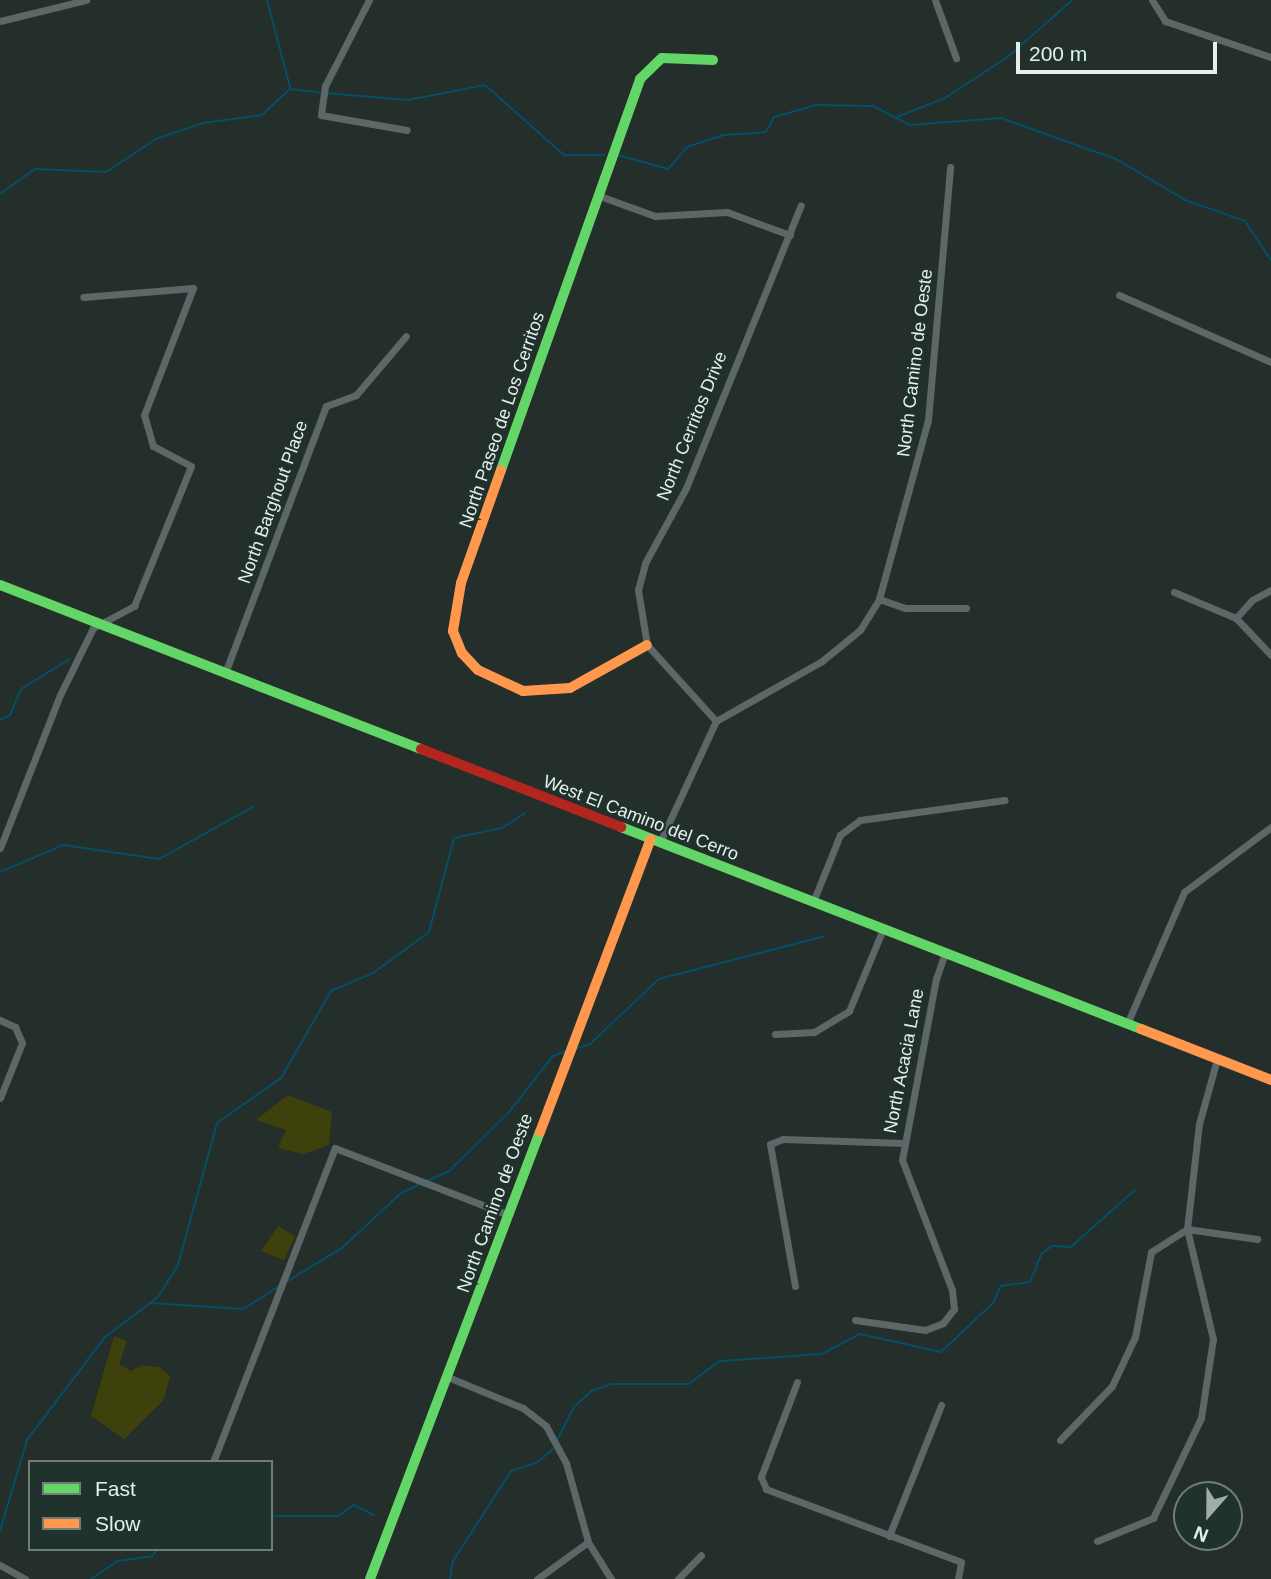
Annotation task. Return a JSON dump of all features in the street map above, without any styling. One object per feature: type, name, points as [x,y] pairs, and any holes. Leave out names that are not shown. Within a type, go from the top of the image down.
[{"type":"street","points":[[0,21],[86,0]]},
{"type":"street","points":[[369,0],[325,86],[321,115],[407,130]]},
{"type":"street","points":[[935,0],[956,58]]},
{"type":"street","points":[[1152,0],[1165,21],[1267,50],[1271,58]]},
{"type":"street","name":"North Paseo de Los Cerritos","points":[[647,645],[570,688],[523,691],[478,670],[462,653],[453,631],[461,583],[640,79],[662,58],[713,60]]},
{"type":"street","name":"North Camino de Oeste","points":[[370,1579],[448,1377],[506,1214],[655,841],[716,721],[822,661],[860,630],[879,599],[928,421],[950,167]]},
{"type":"street","points":[[597,195],[655,216],[727,212],[790,235]]},
{"type":"street","name":"North Cerritos Drive","points":[[716,721],[647,645],[638,606],[645,563],[686,488],[801,205]]},
{"type":"street","points":[[0,848],[60,695],[96,623],[135,606],[191,466],[153,446],[144,415],[195,293],[191,286],[83,297]]},
{"type":"street","points":[[1119,295],[1271,362]]},
{"type":"street","name":"North Barghout Place","points":[[225,673],[326,406],[356,395],[406,336]]},
{"type":"street","name":"West El Camino del Cerro","points":[[0,585],[1271,1080]]},
{"type":"street","points":[[1236,618],[1252,600],[1271,590]]},
{"type":"street","points":[[1174,592],[1236,618],[1271,655]]},
{"type":"street","points":[[879,599],[905,608],[966,608]]},
{"type":"street","points":[[813,902],[840,835],[860,820],[1005,800]]},
{"type":"street","points":[[1128,1024],[1184,892],[1271,827]]},
{"type":"street","points":[[775,1034],[814,1031],[849,1011],[883,929]]},
{"type":"street","name":"North Acacia Lane","points":[[855,1320],[925,1329],[943,1323],[954,1309],[952,1290],[907,1177],[905,1143],[945,953]]},
{"type":"street","points":[[0,1020],[15,1027],[22,1043],[0,1098]]},
{"type":"street","points":[[1097,1541],[1153,1518],[1201,1418],[1213,1339],[1187,1228],[1199,1124],[1217,1059]]},
{"type":"street","points":[[795,1286],[770,1144],[783,1139],[905,1143]]},
{"type":"street","points":[[213,1460],[335,1148],[506,1214]]},
{"type":"street","points":[[1060,1440],[1112,1386],[1135,1337],[1152,1252],[1187,1228],[1257,1239]]},
{"type":"street","points":[[448,1377],[523,1408],[546,1426],[566,1462],[588,1542],[611,1579]]},
{"type":"street","points":[[797,1382],[761,1482],[766,1489],[961,1562],[958,1579]]},
{"type":"street","points":[[888,1536],[942,1405]]},
{"type":"street","points":[[537,1579],[588,1542]]},
{"type":"street","points":[[678,1579],[701,1555]]},
{"type":"street","points":[[0,1565],[25,1579]]},
{"type":"shaded area","points":[[288,1095],[332,1112],[329,1145],[303,1154],[278,1148],[286,1130],[256,1120]]},
{"type":"shaded area","points":[[278,1226],[295,1236],[284,1260],[261,1251]]},
{"type":"shaded area","points":[[114,1336],[127,1341],[119,1364],[131,1371],[142,1365],[159,1367],[170,1376],[164,1400],[124,1439],[91,1416]]},
{"type":"waterway","points":[[267,0],[290,87]]},
{"type":"waterway","points":[[897,117],[945,98],[1009,56],[1072,0]]},
{"type":"waterway","points":[[326,93],[408,100],[485,85],[564,155],[604,155]]},
{"type":"waterway","points":[[0,194],[35,169],[106,172],[156,139],[203,123],[262,115],[290,89],[321,93]]},
{"type":"waterway","points":[[618,155],[668,169],[687,147],[724,135],[766,132],[774,117],[816,105],[873,106],[910,125],[1001,118],[1118,160],[1185,200],[1245,221],[1271,260]]},
{"type":"waterway","points":[[0,720],[10,715],[21,689],[70,659]]},
{"type":"waterway","points":[[0,872],[63,845],[159,859],[253,807]]},
{"type":"waterway","points":[[0,1531],[27,1440],[105,1337],[158,1297],[178,1265],[217,1123],[281,1078],[331,991],[373,973],[429,932],[454,838],[502,828],[525,813]]},
{"type":"waterway","points":[[575,1049],[590,1044],[659,979],[825,936]]},
{"type":"waterway","points":[[427,1181],[449,1171],[509,1112],[553,1056],[566,1051]]},
{"type":"waterway","points":[[286,1282],[342,1248],[401,1193],[418,1185]]},
{"type":"waterway","points":[[557,1440],[573,1408],[591,1391],[611,1384],[689,1384],[720,1361],[822,1354],[860,1334],[941,1352],[993,1303],[1001,1286],[1030,1282],[1042,1253],[1052,1246],[1071,1247],[1135,1190]]},
{"type":"waterway","points":[[150,1303],[243,1309],[278,1287]]},
{"type":"waterway","points":[[450,1579],[453,1561],[511,1471],[538,1462],[554,1448]]},
{"type":"waterway","points":[[273,1516],[338,1516],[354,1505],[374,1515]]},
{"type":"waterway","points":[[91,1579],[118,1561],[152,1556],[156,1551]]},
{"type":"traffic: fast","points":[[501,470],[640,79],[662,58],[713,60]]},
{"type":"traffic: fast","points":[[0,585],[421,749]]},
{"type":"traffic: fast","points":[[621,827],[1141,1029]]},
{"type":"traffic: fast","points":[[370,1579],[540,1132]]},
{"type":"traffic: slow","points":[[501,470],[461,583],[453,631],[462,653],[478,670],[523,691],[570,688],[647,645]]},
{"type":"traffic: slow","points":[[540,1132],[651,839]]},
{"type":"traffic: slow","points":[[1141,1029],[1271,1080]]},
{"type":"traffic: jam","points":[[421,749],[621,827]]}]
